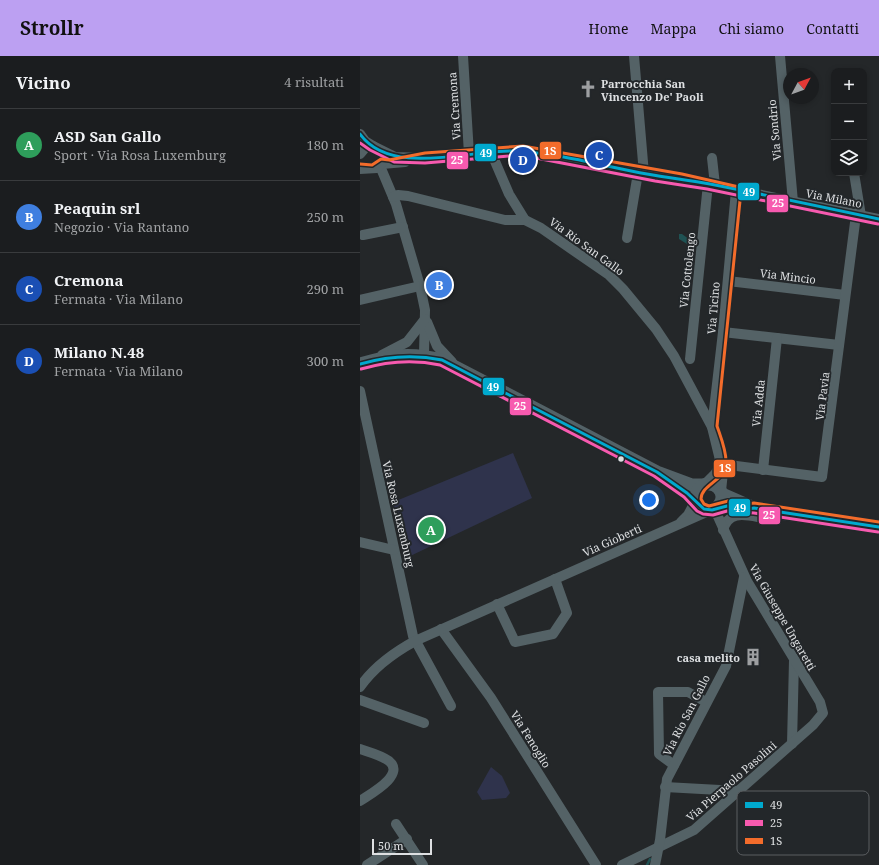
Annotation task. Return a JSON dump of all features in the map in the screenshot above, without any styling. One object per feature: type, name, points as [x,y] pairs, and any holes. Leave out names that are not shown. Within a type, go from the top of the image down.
[{"type":"main road","points":[[363,363],[395,355],[424,355],[456,367],[657,472],[692,485],[714,485],[721,492],[760,510]]},
{"type":"main road","points":[[657,472],[696,500],[700,507],[714,509],[733,506],[748,510],[760,510],[879,527]]},
{"type":"main road","points":[[696,500],[696,492],[704,485]]},
{"type":"main road","points":[[714,509],[722,501],[721,492]]},
{"type":"street","name":"Via Cremona","points":[[463,56],[469,154]]},
{"type":"street","points":[[627,238],[641,173],[634,56]]},
{"type":"street","name":"Via Sondrio","points":[[780,56],[792,202]]},
{"type":"street","points":[[360,134],[365,141],[377,149],[383,157],[367,162]]},
{"type":"street","points":[[377,149],[366,147],[367,162],[391,195],[403,227],[420,286],[425,319],[424,355]]},
{"type":"street","name":"Via Milano","points":[[377,149],[398,158],[425,158],[491,152],[537,153],[641,173],[711,184],[736,191],[879,219]]},
{"type":"street","points":[[491,152],[509,194],[525,220]]},
{"type":"street","name":"Via Milano","points":[[367,162],[398,163],[425,158]]},
{"type":"street","points":[[711,184],[712,158]]},
{"type":"street","points":[[391,195],[391,170],[398,163]]},
{"type":"street","name":"Via Pavia","points":[[721,464],[822,477],[840,345],[845,295],[858,215],[854,176]]},
{"type":"street","name":"Via Cottolengo","points":[[690,359],[711,184]]},
{"type":"street","name":"Via Ticino","points":[[712,427],[724,332],[736,191]]},
{"type":"street","name":"Via Rio San Gallo","points":[[391,195],[408,196],[505,220],[525,220],[541,228],[603,270],[623,288],[656,329],[674,356],[712,427],[718,445],[723,472],[721,492]]},
{"type":"street","points":[[363,235],[403,227]]},
{"type":"street","name":"Via Mincio","points":[[728,281],[845,295]]},
{"type":"street","points":[[360,300],[420,286]]},
{"type":"street","points":[[363,363],[407,342],[425,319]]},
{"type":"street","points":[[425,319],[437,346],[456,367]]},
{"type":"street","points":[[724,332],[840,345]]},
{"type":"street","name":"Via Adda","points":[[763,470],[777,338]]},
{"type":"street","name":"Via Rosa Luxemburg","points":[[360,391],[415,641]]},
{"type":"street","points":[[704,485],[715,474],[721,464]]},
{"type":"street","points":[[679,523],[688,515],[696,500]]},
{"type":"street","name":"Via Gioberti","points":[[360,688],[367,677],[403,647],[679,523],[714,509]]},
{"type":"street","name":"Via Giuseppe Ungaretti","points":[[714,509],[744,577],[820,702],[823,713]]},
{"type":"street","points":[[723,530],[724,524],[732,516],[739,514],[758,517],[760,510]]},
{"type":"street","points":[[360,542],[394,550]]},
{"type":"street","name":"Via Rio San Gallo","points":[[654,865],[660,840],[666,787],[674,764],[726,666],[744,577]]},
{"type":"street","points":[[497,604],[515,642],[552,634],[567,613],[555,579]]},
{"type":"street","name":"Via Fenoglio","points":[[441,629],[491,698],[596,865]]},
{"type":"street","points":[[415,641],[451,706]]},
{"type":"street","points":[[792,744],[794,660]]},
{"type":"street","points":[[674,764],[659,754],[658,692],[688,692],[706,702]]},
{"type":"street","points":[[360,700],[424,723]]},
{"type":"street","name":"Via Pierpaolo Pasolini","points":[[738,791],[820,719],[823,713]]},
{"type":"street","points":[[360,749],[388,760],[392,765],[393,770],[390,779],[360,800]]},
{"type":"street","points":[[666,787],[738,791]]},
{"type":"street","name":"Via Pierpaolo Pasolini","points":[[622,865],[694,830],[737,792]]},
{"type":"street","points":[[396,824],[423,865]]},
{"type":"street","points":[[367,865],[407,839]]},
{"type":"shaded area","points":[[679,234],[682,234],[690,240],[690,243],[687,244],[679,239]]},
{"type":"shaded area","points":[[513,453],[532,498],[406,558],[391,503]]},
{"type":"shaded area","points":[[491,767],[502,776],[510,793],[506,798],[482,800],[477,792]]},
{"type":"waterway","points":[[647,865],[650,859]]},
{"type":"transit line","name":"49","points":[[360,134],[373,147],[390,154],[409,158],[451,157],[510,151],[544,154],[647,174],[710,184],[879,219]]},
{"type":"transit line","name":"25","points":[[360,143],[370,150],[394,162],[425,163],[509,156],[536,158],[655,181],[707,189],[878,224]]},
{"type":"transit line","name":"1S","points":[[360,164],[372,165],[381,159],[389,160],[425,153],[523,146],[682,174],[739,187],[741,191],[717,426],[725,450],[726,464],[725,470],[705,490],[701,499],[704,504],[709,506],[728,501],[746,504],[754,503],[879,522]]},
{"type":"transit line","name":"49","points":[[360,364],[381,359],[401,357],[421,357],[442,360],[657,472],[687,493],[704,509],[712,510],[727,506],[748,509],[754,508],[879,527]]},
{"type":"transit line","name":"25","points":[[361,369],[381,364],[400,362],[420,362],[440,365],[654,476],[684,497],[697,511],[703,514],[713,515],[727,511],[754,513],[878,532]]},
{"type":"place","name":"Parrocchia San Vincenzo De' Paoli","points":[[588,89]]},
{"type":"place","name":"Cremona","points":[[599,155]]},
{"type":"place","name":"Milano N.48","points":[[523,160]]},
{"type":"place","name":"Peaquin srl","points":[[439,285]]},
{"type":"place","name":"ASD San Gallo","points":[[431,530]]},
{"type":"place","name":"casa melito","points":[[753,657]]}]
